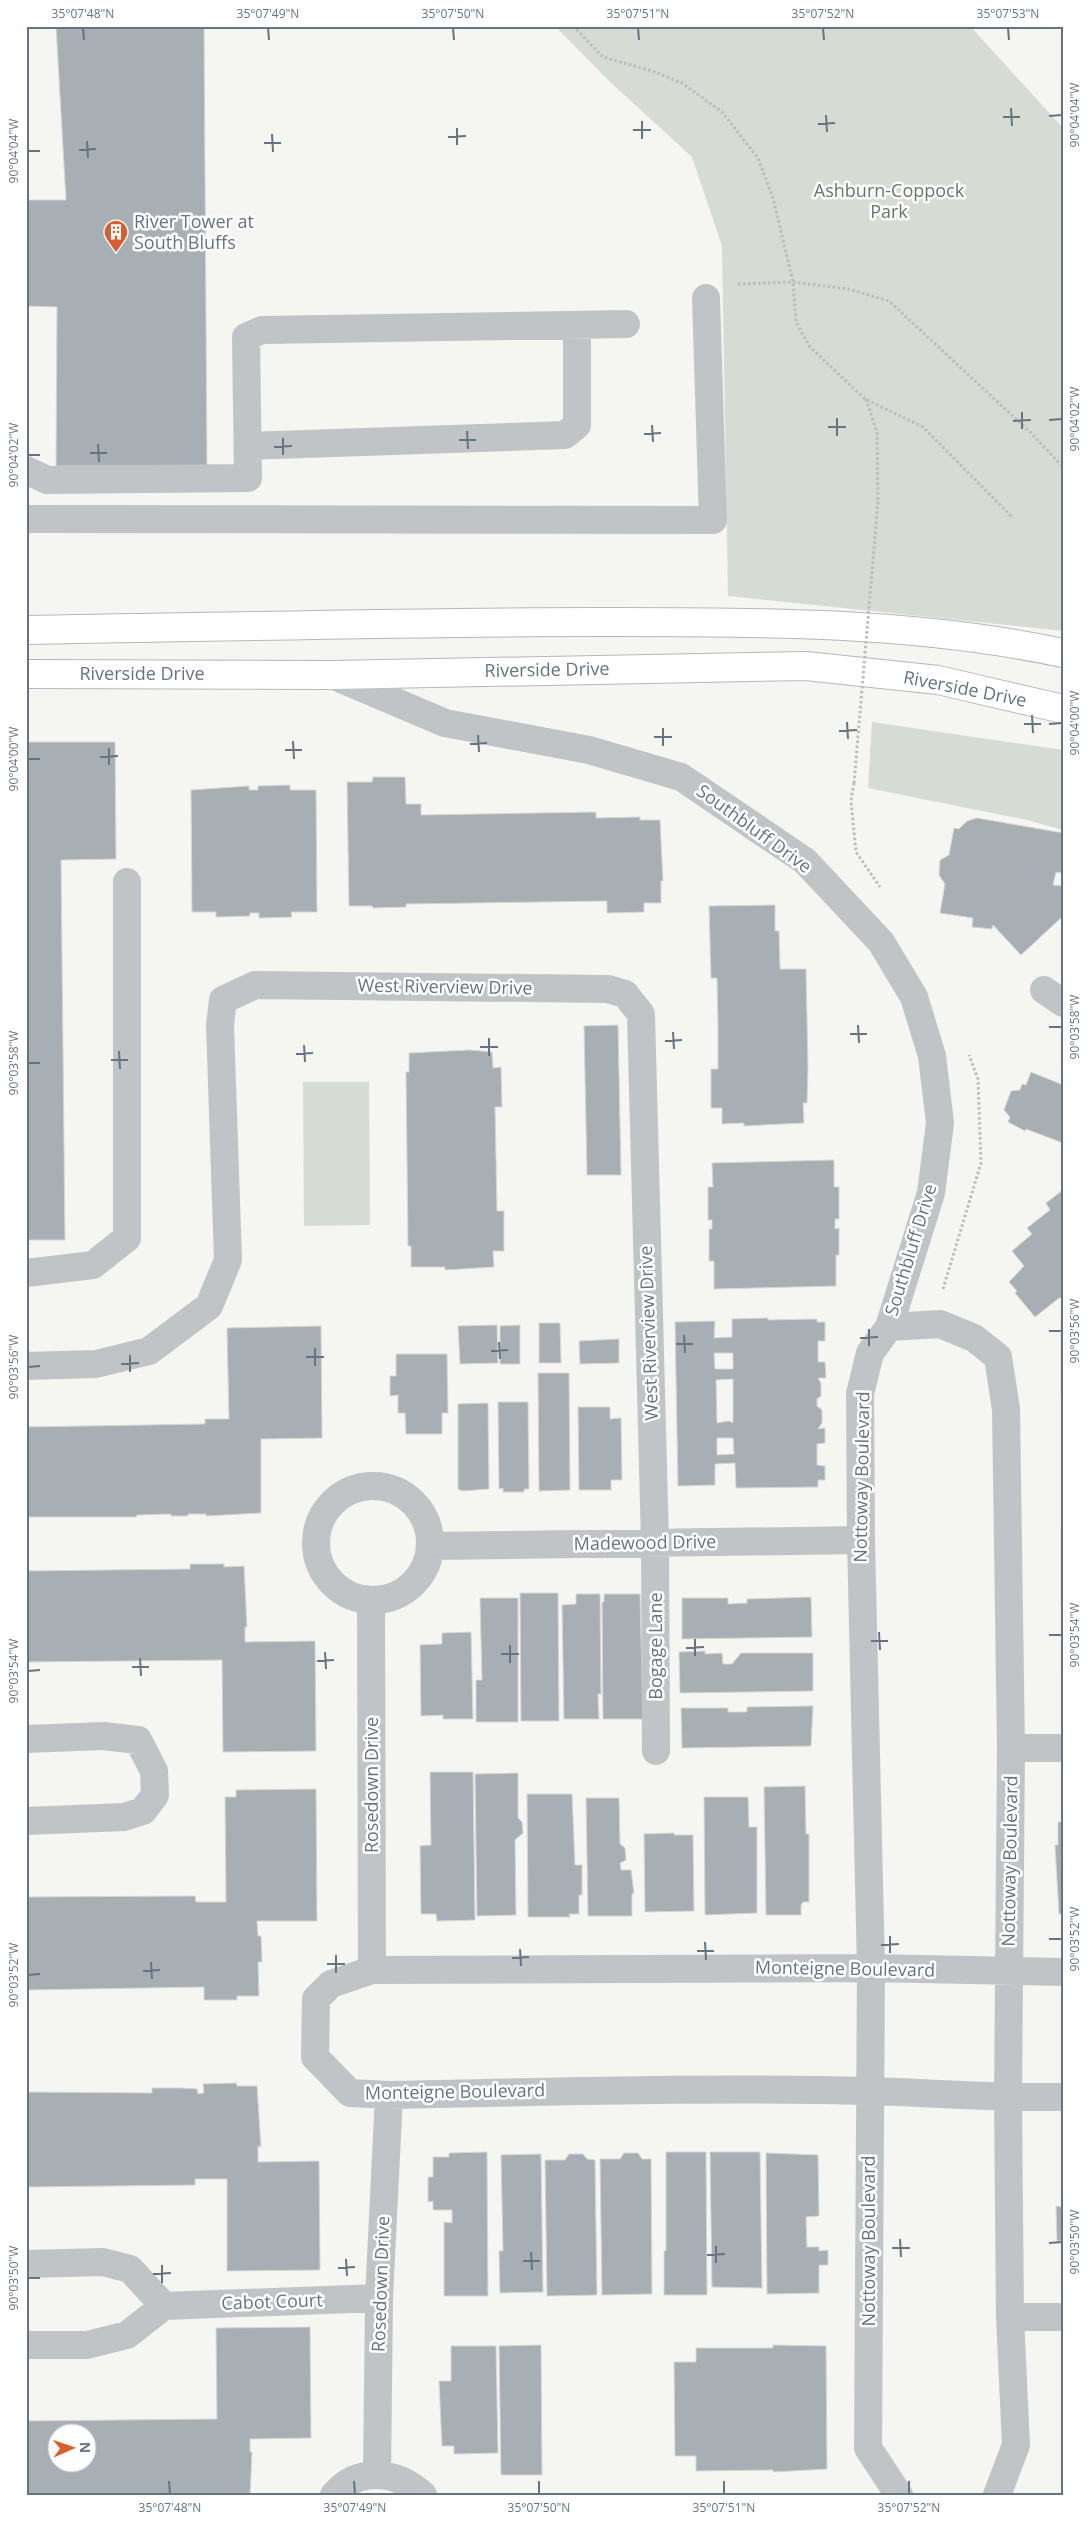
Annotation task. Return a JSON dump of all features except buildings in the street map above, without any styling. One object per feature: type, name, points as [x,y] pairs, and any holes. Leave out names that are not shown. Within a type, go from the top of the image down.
[{"type":"main road","points":[[26,630],[494,622],[793,624],[942,633],[1005,641],[1063,653]]},
{"type":"main road","name":"Riverside Drive","points":[[26,674],[332,674],[806,666],[938,680],[1063,709]]},
{"type":"street","points":[[26,520],[712,520],[706,298]]},
{"type":"street","points":[[26,470],[47,480],[248,478],[246,337],[262,330],[626,324]]},
{"type":"street","points":[[248,446],[565,435],[577,425],[577,325]]},
{"type":"street","name":"Southbluff Drive","points":[[332,674],[445,723],[589,750],[681,777],[805,862],[881,942],[914,997],[932,1056],[940,1123],[931,1194],[888,1327]]},
{"type":"street","points":[[26,1273],[93,1265],[127,1238],[127,882]]},
{"type":"street","name":"West Riverview Drive","points":[[26,1366],[96,1364],[149,1352],[209,1306],[228,1260],[220,1025],[223,1000],[255,985],[608,989],[625,994],[640,1014],[655,1542]]},
{"type":"street","name":"Nottoway Boulevard","points":[[899,2495],[868,2448],[871,1968],[861,1540],[860,1394],[870,1352],[888,1327],[940,1324],[974,1338],[998,1357],[1006,1408],[1011,1748],[1008,2098],[1010,2317],[1016,2445],[997,2495]]},
{"type":"street","points":[[368,1486],[388,1488],[405,1496],[419,1509],[428,1527],[430,1546],[424,1567],[412,1585],[393,1596],[372,1601],[353,1597],[336,1587],[323,1572],[317,1554],[316,1535],[322,1517],[333,1502],[350,1490],[368,1486]]},
{"type":"street","name":"Madewood Drive","points":[[430,1546],[861,1540]]},
{"type":"street","name":"Bogage Lane","points":[[655,1542],[656,1750]]},
{"type":"street","name":"Rosedown Drive","points":[[372,1601],[372,1970]]},
{"type":"street","points":[[26,1739],[103,1736],[138,1740],[154,1771],[154,1795],[143,1811],[124,1817],[26,1821]]},
{"type":"street","points":[[1011,1748],[1063,1748]]},
{"type":"street","name":"Monteigne Boulevard","points":[[1063,1972],[871,1968],[372,1970],[331,1984],[316,1999],[316,2057],[350,2093],[389,2095],[656,2090],[870,2091],[1008,2098],[1063,2097]]},
{"type":"street","name":"Rosedown Drive","points":[[377,2474],[379,2298],[389,2095]]},
{"type":"street","points":[[26,2264],[103,2262],[130,2269],[164,2306],[127,2335],[87,2345],[26,2345]]},
{"type":"street","name":"Cabot Court","points":[[164,2306],[379,2298]]},
{"type":"street","points":[[1010,2317],[1063,2317]]},
{"type":"street","points":[[334,2495],[340,2488],[358,2478],[377,2474],[395,2477],[412,2485],[423,2495]]},
{"type":"path","points":[[573,26],[603,57],[652,71],[682,83],[722,112],[758,158],[773,198],[794,282],[796,322],[810,347],[865,399],[923,427],[1013,518]]},
{"type":"path","points":[[706,298],[741,283],[794,282],[848,289],[889,301],[1030,432],[1063,468]]},
{"type":"path","points":[[854,783],[878,501],[877,433],[865,399]]},
{"type":"green space","name":"Ashburn-Coppock Park","points":[[555,26],[970,26],[1063,128],[1063,631],[728,596],[722,246],[692,157],[608,80]]},
{"type":"green space","points":[[872,722],[1063,750],[1063,830],[1027,820],[868,788]]},
{"type":"green space","points":[[303,1082],[369,1082],[370,1225],[304,1226]]},
{"type":"place","name":"River Tower at South Bluffs","points":[[116,253]]}]
